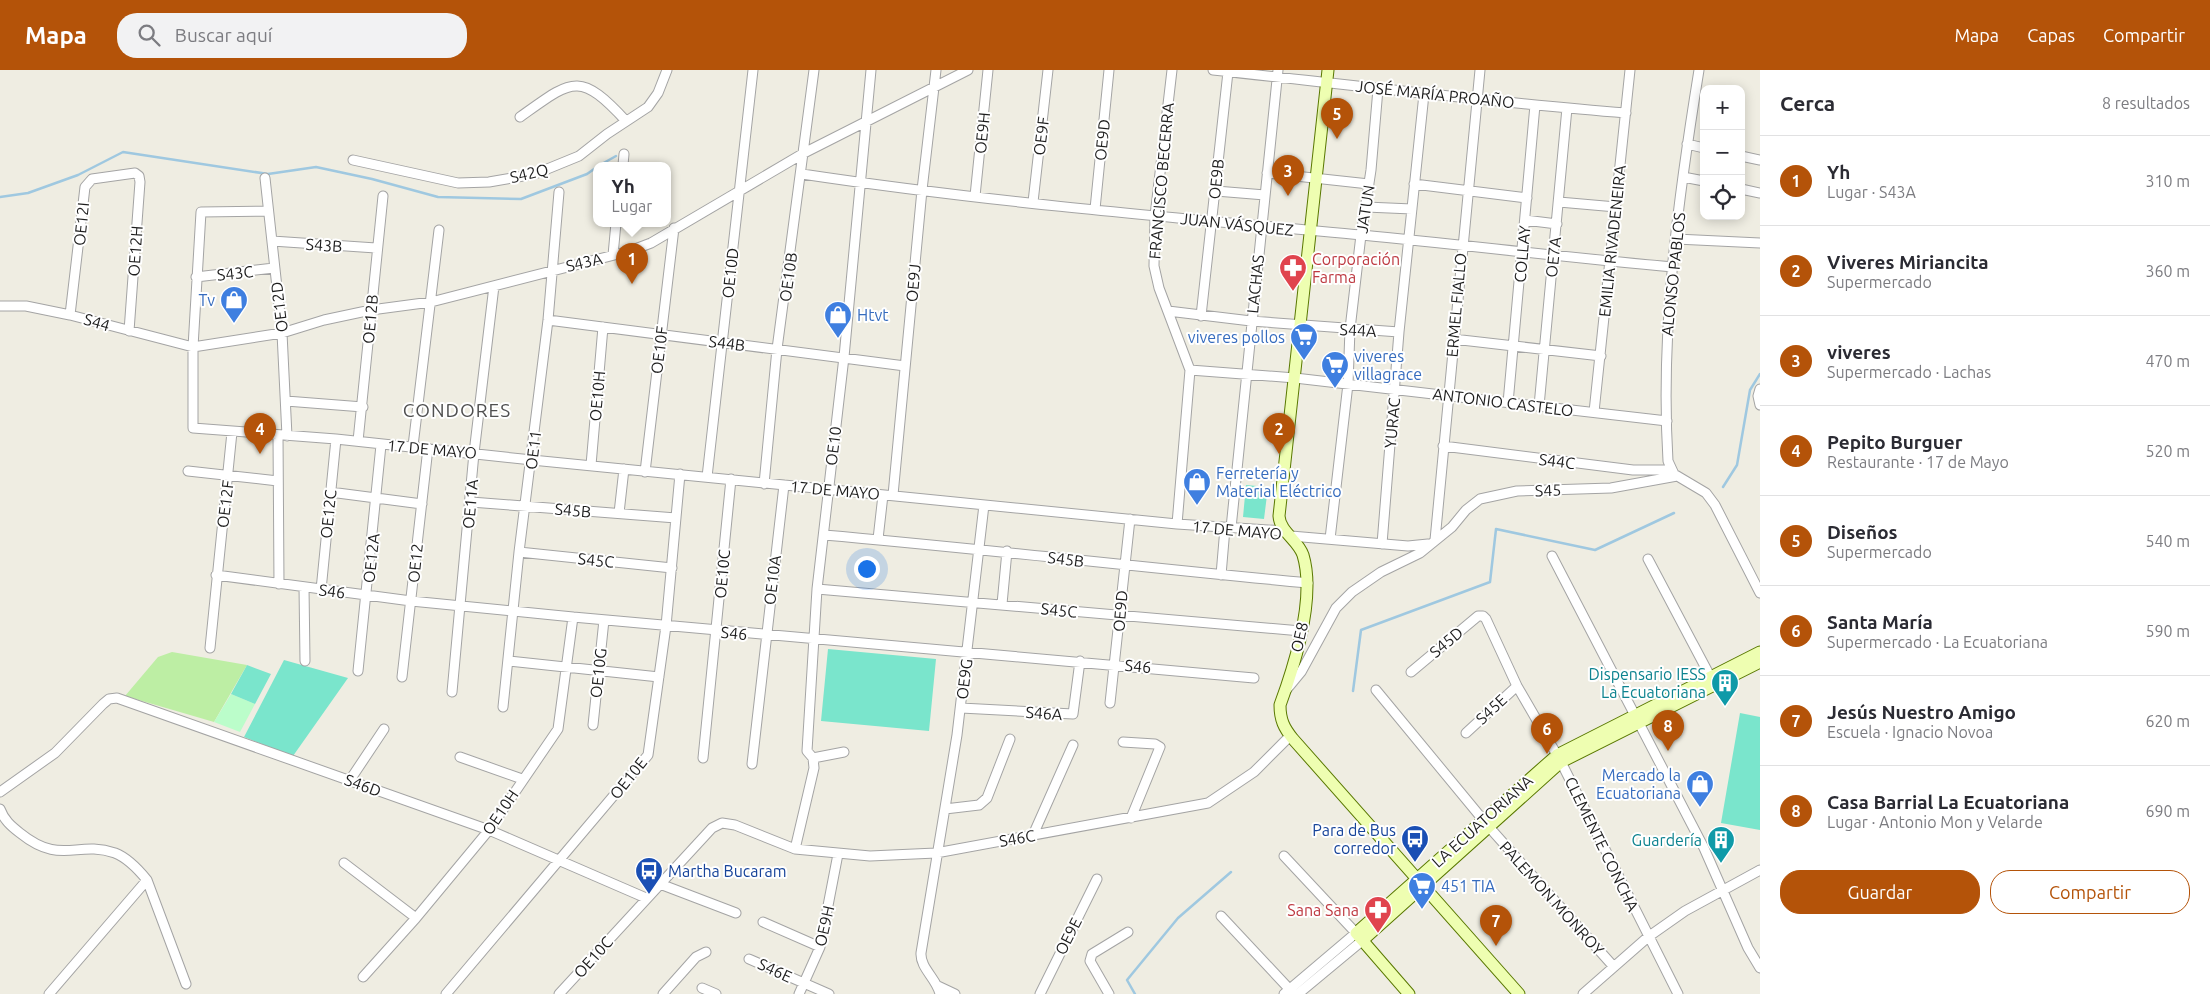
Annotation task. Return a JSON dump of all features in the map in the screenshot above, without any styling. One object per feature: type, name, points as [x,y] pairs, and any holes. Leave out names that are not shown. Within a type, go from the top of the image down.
[{"type":"street","name":"S42Q","points":[[353,160],[458,183],[489,182],[535,174],[559,166],[579,156],[653,101],[667,70]]},
{"type":"street","name":"OE10D","points":[[707,477],[753,70]]},
{"type":"street","name":"OE10B","points":[[764,484],[778,349],[814,70]]},
{"type":"street","name":"OE10","points":[[796,849],[814,768],[812,758],[807,751],[817,589],[844,358],[861,183],[864,124],[871,70]]},
{"type":"street","name":"OE9J","points":[[878,539],[888,495],[905,366],[936,70]]},
{"type":"street","name":"S43A","points":[[193,347],[282,333],[324,320],[372,310],[431,302],[613,255],[651,243],[804,154],[968,70]]},
{"type":"street","name":"OE9H","points":[[975,196],[988,70]]},
{"type":"street","name":"OE9F","points":[[1033,202],[1048,70]]},
{"type":"street","name":"OE9D","points":[[1095,209],[1109,70]]},
{"type":"street","name":"FRANCISCO BECERRA","points":[[1172,70],[1155,216],[1155,276],[1190,370],[1177,524]]},
{"type":"street","name":"JOSÉ MARÍA PROAÑO","points":[[1213,70],[1327,76],[1378,89],[1477,97],[1535,105],[1626,113]]},
{"type":"street","name":"ERMEL FIALLO","points":[[1435,540],[1443,446],[1450,396],[1461,245],[1469,190],[1480,70]]},
{"type":"street","name":"EMILIA RIVADENEIRA","points":[[1594,412],[1630,70]]},
{"type":"street","name":"ALONSO PABLOS","points":[[1674,473],[1668,461],[1666,353],[1683,176],[1699,70]]},
{"type":"street","name":"OE9B","points":[[1200,316],[1216,191],[1228,72]]},
{"type":"street","name":"LACHAS","points":[[1221,574],[1248,374],[1251,321],[1277,73]]},
{"type":"street","name":"OE8","points":[[1327,76],[1296,378],[1279,516],[1281,525],[1289,533],[1303,555],[1308,583],[1301,631],[1280,706],[1280,715],[1282,723],[1292,738],[1519,994]]},
{"type":"street","points":[[520,116],[564,87],[576,84],[593,91],[626,121]]},
{"type":"street","name":"JATUN","points":[[1330,539],[1348,384],[1350,329],[1369,184],[1378,89]]},
{"type":"street","name":"YURAC","points":[[1382,544],[1399,332],[1424,94]]},
{"type":"street","name":"COLLAY","points":[[1508,402],[1535,105]]},
{"type":"street","name":"OE7A","points":[[1539,406],[1567,108]]},
{"type":"street","points":[[1687,144],[1700,147]]},
{"type":"street","points":[[623,162],[624,154]]},
{"type":"street","points":[[1745,157],[1760,160]]},
{"type":"street","name":"OE12I","points":[[70,315],[85,187],[92,179],[135,173]]},
{"type":"street","name":"OE12H","points":[[129,331],[140,182],[139,176],[135,173]]},
{"type":"street","points":[[1267,173],[1369,184]]},
{"type":"street","name":"JUAN VÁSQUEZ","points":[[802,174],[861,183],[1155,216],[1522,251],[1673,268]]},
{"type":"street","points":[[1683,176],[1700,180]]},
{"type":"street","name":"OE12D","points":[[265,178],[282,333],[286,401],[278,481],[278,584]]},
{"type":"street","points":[[1414,184],[1527,198]]},
{"type":"street","points":[[1745,190],[1760,193]]},
{"type":"street","points":[[1216,191],[1265,195]]},
{"type":"street","name":"OE11","points":[[504,707],[519,552],[548,320],[559,192]]},
{"type":"street","name":"OE12B","points":[[358,441],[363,407],[376,248],[383,196]]},
{"type":"street","points":[[1559,202],[1616,207]]},
{"type":"street","points":[[1366,207],[1412,209]]},
{"type":"street","points":[[193,347],[201,212],[268,211]]},
{"type":"street","points":[[1525,220],[1557,224]]},
{"type":"street","points":[[613,255],[616,227]]},
{"type":"street","name":"OE10F","points":[[645,472],[674,228]]},
{"type":"street","points":[[413,446],[439,230]]},
{"type":"street","points":[[1676,239],[1760,243]]},
{"type":"street","name":"S43B","points":[[272,241],[376,248]]},
{"type":"street","name":"S43C","points":[[196,277],[274,268]]},
{"type":"street","name":"OE11A","points":[[452,692],[462,605],[474,453],[494,286]]},
{"type":"street","name":"S44","points":[[0,306],[26,306],[70,315],[193,347]]},
{"type":"street","name":"S44A","points":[[1168,311],[1301,326],[1399,332]]},
{"type":"street","name":"S44B","points":[[548,320],[905,366]]},
{"type":"street","name":"OE10H","points":[[591,465],[603,327]]},
{"type":"street","points":[[1453,339],[1601,356]]},
{"type":"street","name":"17 DE MAYO","points":[[193,347],[193,428],[336,439],[381,445],[413,446],[645,472],[1177,524],[1289,533],[1382,544],[1418,547],[1435,540]]},
{"type":"street","name":"ANTONIO CASTELO","points":[[1190,370],[1296,378],[1668,421]]},
{"type":"street","points":[[1760,389],[1758,396],[1760,405]]},
{"type":"street","points":[[286,401],[363,407]]},
{"type":"street","name":"OE12F","points":[[210,648],[232,432]]},
{"type":"street","name":"OE12C","points":[[321,590],[336,439]]},
{"type":"street","name":"OE12A","points":[[358,670],[377,499],[381,445]]},
{"type":"street","name":"S44C","points":[[1443,446],[1633,470],[1674,473]]},
{"type":"street","name":"OE12","points":[[402,677],[428,448]]},
{"type":"street","points":[[619,513],[624,469]]},
{"type":"street","points":[[188,471],[278,481]]},
{"type":"street","points":[[1674,473],[1706,493],[1715,505],[1760,594]]},
{"type":"street","name":"S45","points":[[1285,692],[1301,672],[1336,608],[1352,592],[1382,572],[1420,553],[1452,527],[1472,504],[1491,495],[1517,491],[1611,488],[1674,473]]},
{"type":"street","name":"OE10E","points":[[446,994],[648,755],[666,626],[680,474]]},
{"type":"street","name":"OE10C","points":[[703,758],[731,480]]},
{"type":"street","name":"OE10A","points":[[752,764],[765,635],[784,485]]},
{"type":"street","points":[[330,492],[422,504]]},
{"type":"street","name":"S45B","points":[[471,502],[676,518]]},
{"type":"street","name":"OE9G","points":[[936,853],[945,810],[961,708],[984,505]]},
{"type":"street","name":"OE9D","points":[[1110,704],[1130,519]]},
{"type":"street","name":"S45B","points":[[824,535],[978,548],[1124,566],[1308,583]]},
{"type":"street","points":[[1002,604],[1007,551]]},
{"type":"street","name":"S45C","points":[[519,552],[672,568]]},
{"type":"street","points":[[1552,556],[1704,848],[1748,948],[1760,968]]},
{"type":"street","points":[[1648,559],[1710,676]]},
{"type":"street","name":"S46","points":[[216,575],[411,601],[967,654],[1080,661],[1254,678]]},
{"type":"street","points":[[304,588],[305,661]]},
{"type":"street","name":"S45C","points":[[817,589],[1301,631]]},
{"type":"street","name":"S45D","points":[[1411,672],[1478,616],[1483,616]]},
{"type":"street","name":"CLEMENTE CONCHA","points":[[1483,616],[1517,686],[1559,759],[1678,994]]},
{"type":"street","name":"OE10H","points":[[363,977],[416,918],[489,830],[522,779],[558,729],[574,617]]},
{"type":"street","name":"OE10G","points":[[593,725],[604,620]]},
{"type":"street","points":[[1637,719],[1710,676],[1760,652]]},
{"type":"street","points":[[509,661],[659,677]]},
{"type":"street","name":"S46A","points":[[961,708],[1073,714],[1080,661]]},
{"type":"street","points":[[1637,719],[1760,662]]},
{"type":"street","name":"S45E","points":[[1466,733],[1517,686]]},
{"type":"street","name":"PALEMON MONROY","points":[[1376,690],[1485,823],[1614,967]]},
{"type":"street","name":"S46D","points":[[0,792],[55,753],[109,699],[117,698],[489,830],[646,898]]},
{"type":"street","name":"LA ECUATORIANA","points":[[1291,993],[1360,936],[1559,759],[1637,719]]},
{"type":"street","points":[[350,780],[384,729]]},
{"type":"street","name":"S46C","points":[[660,884],[712,828],[722,823],[735,825],[796,849],[870,856],[936,853],[1208,803],[1254,772],[1292,738]]},
{"type":"street","points":[[945,810],[979,805],[987,798],[1010,739]]},
{"type":"street","points":[[1123,742],[1155,744],[1160,747],[1131,818]]},
{"type":"street","points":[[1033,836],[1073,746]]},
{"type":"street","points":[[812,758],[844,752]]},
{"type":"street","points":[[460,757],[522,779]]},
{"type":"street","points":[[0,810],[8,822],[41,847],[64,851],[100,850],[113,852],[130,862],[147,880],[186,984]]},
{"type":"street","points":[[936,853],[920,958],[939,990],[955,994]]},
{"type":"street","name":"OE9H","points":[[799,994],[820,947],[838,854]]},
{"type":"street","points":[[1284,856],[1360,936],[1409,994]]},
{"type":"street","points":[[344,863],[416,918]]},
{"type":"street","points":[[1583,994],[1648,937],[1685,911],[1760,870]]},
{"type":"street","points":[[49,994],[147,880]]},
{"type":"street","name":"OE9E","points":[[1040,994],[1097,880]]},
{"type":"street","points":[[646,898],[660,884],[736,913]]},
{"type":"street","name":"OE10C","points":[[559,994],[646,898]]},
{"type":"street","points":[[1221,916],[1291,993]]},
{"type":"street","points":[[763,922],[820,947]]},
{"type":"street","points":[[1109,994],[1091,967],[1092,954],[1128,932]]},
{"type":"street","points":[[664,994],[696,957],[706,952]]},
{"type":"street","name":"S46E","points":[[749,958],[829,994]]},
{"type":"street","points":[[702,988],[716,994]]},
{"type":"green space","points":[[1246,485],[1268,487],[1264,519],[1243,517]]},
{"type":"green space","points":[[828,649],[936,659],[929,731],[821,721]]},
{"type":"green space","points":[[172,652],[247,665],[214,722],[125,696],[158,657]]},
{"type":"green space","points":[[284,660],[348,678],[293,756],[244,737]]},
{"type":"green space","points":[[247,665],[271,674],[255,704],[231,694]]},
{"type":"green space","points":[[231,694],[255,704],[240,732],[214,722]]},
{"type":"green space","points":[[1740,713],[1760,717],[1760,830],[1721,823]]},
{"type":"waterway","points":[[0,197],[28,193],[78,175],[123,152],[268,174],[316,167],[372,179],[438,197],[521,199],[587,174],[593,170]]},
{"type":"waterway","points":[[605,162],[616,156]]},
{"type":"waterway","points":[[1723,487],[1737,465],[1750,390],[1760,374]]},
{"type":"waterway","points":[[1353,691],[1361,630],[1490,582],[1496,529],[1595,550],[1674,513]]},
{"type":"waterway","points":[[1135,994],[1127,980],[1178,918],[1231,872]]},
{"type":"place","name":"Diseños","points":[[1337,139]]},
{"type":"place","name":"viveres","points":[[1288,196]]},
{"type":"place","name":"Yh","points":[[632,284]]},
{"type":"place","name":"Corporación Farma","points":[[1293,292]]},
{"type":"place","name":"Tv","points":[[234,324]]},
{"type":"place","name":"Htvt","points":[[838,339]]},
{"type":"place","name":"viveres pollos","points":[[1304,361]]},
{"type":"place","name":"viveres villagrace","points":[[1335,389]]},
{"type":"place","name":"Pepito Burguer","points":[[260,454]]},
{"type":"place","name":"Viveres Miriancita","points":[[1279,454]]},
{"type":"place","name":"Ferretería y Material Eléctrico","points":[[1197,506]]},
{"type":"place","name":"Dispensario IESS La Ecuatoriana","points":[[1725,707]]},
{"type":"place","name":"Casa Barrial La Ecuatoriana","points":[[1668,751]]},
{"type":"place","name":"Santa María","points":[[1547,754]]},
{"type":"place","name":"Mercado la Ecuatoriana","points":[[1700,808]]},
{"type":"place","name":"Para de Bus corredor","points":[[1415,863]]},
{"type":"place","name":"Guardería","points":[[1721,864]]},
{"type":"place","name":"Martha Bucaram","points":[[649,895]]},
{"type":"place","name":"451 TIA","points":[[1422,910]]},
{"type":"place","name":"Sana Sana","points":[[1378,934]]},
{"type":"place","name":"Jesús Nuestro Amigo","points":[[1496,946]]},
{"type":"district","name":"CONDORES","points":[[457,410]]}]
